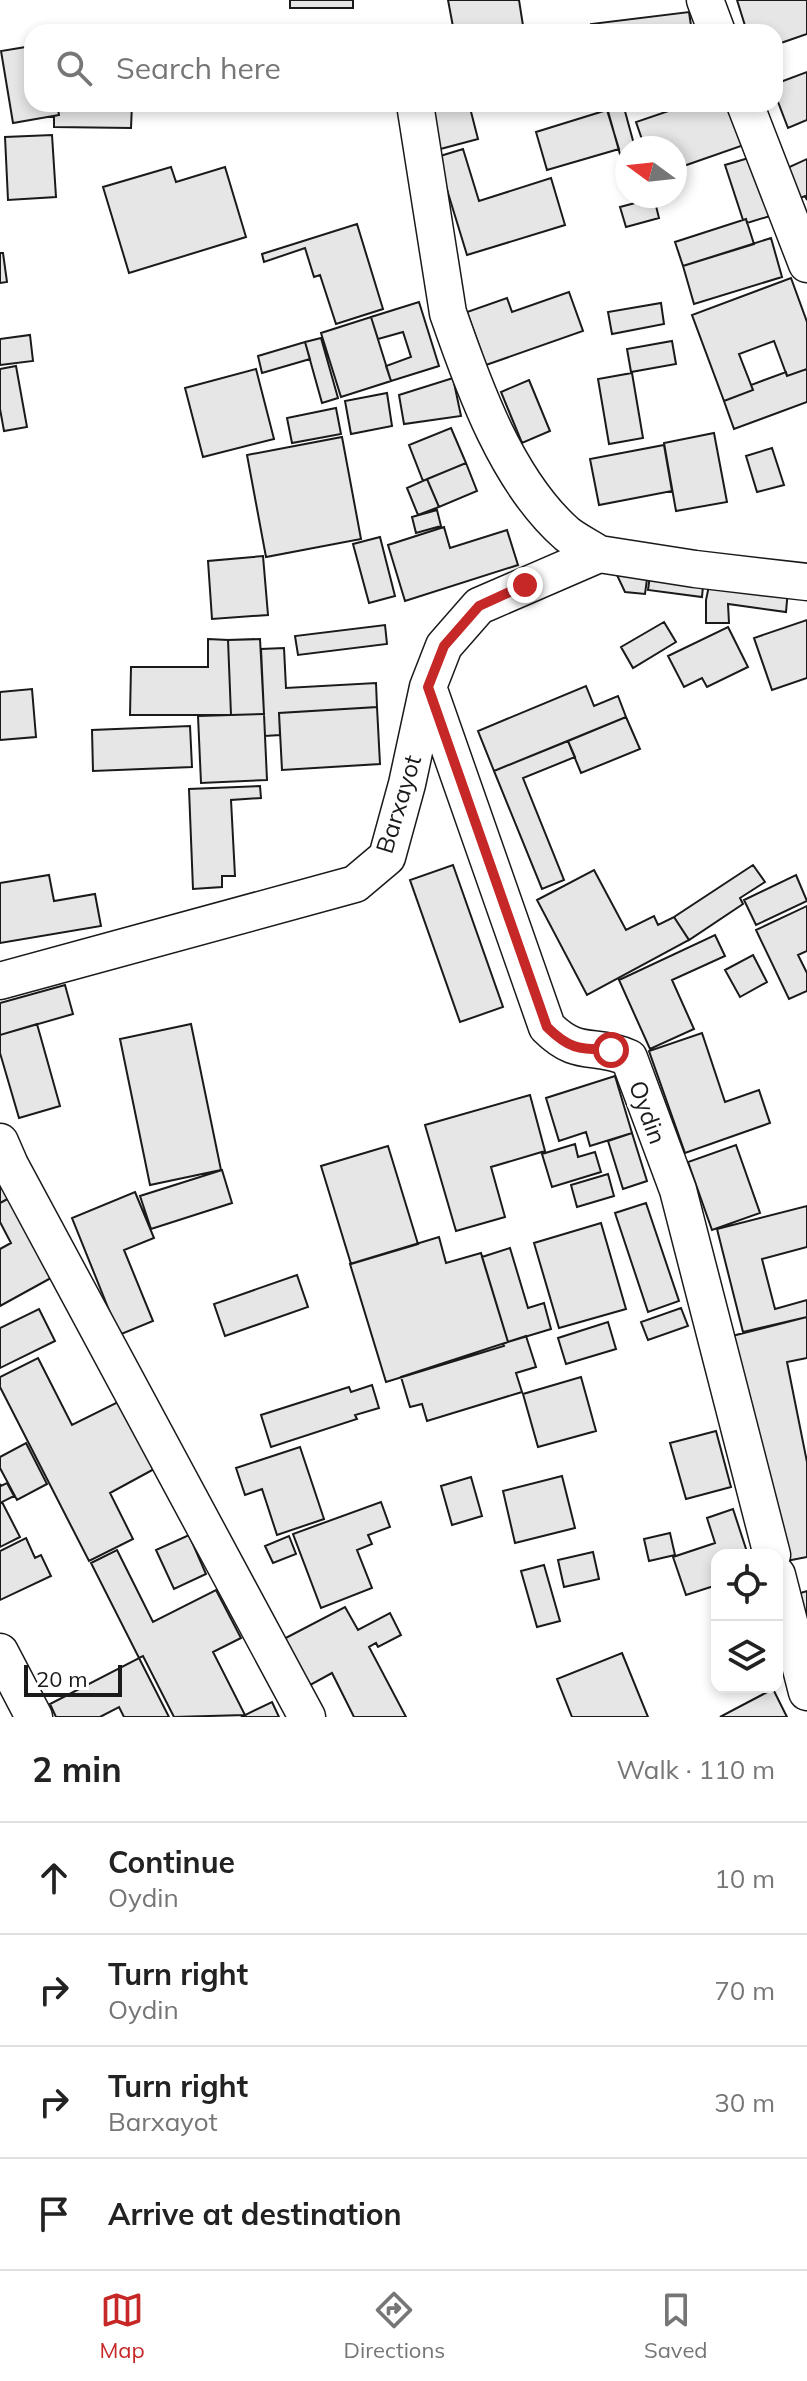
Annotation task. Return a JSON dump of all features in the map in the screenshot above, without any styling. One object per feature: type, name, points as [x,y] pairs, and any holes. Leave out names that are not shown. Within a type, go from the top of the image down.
[{"type":"street","points":[[705,0],[714,24]]},
{"type":"street","points":[[416,112],[448,313],[497,434],[523,485],[568,534],[599,554],[807,582]]},
{"type":"street","points":[[748,112],[807,264]]},
{"type":"street","name":"Barxayot","points":[[0,981],[355,884],[387,857],[428,687],[444,646],[479,606],[599,554]]},
{"type":"street","name":"Oydin","points":[[428,687],[547,1027],[563,1043],[583,1049],[611,1050],[629,1058],[678,1190],[770,1549]]},
{"type":"street","points":[[0,1142],[307,1717]]},
{"type":"street","points":[[783,1598],[807,1692]]},
{"type":"street","points":[[0,1652],[34,1717]]},
{"type":"building","points":[[290,0],[353,0],[353,8],[290,8]]},
{"type":"building","points":[[448,0],[519,0],[523,24],[452,24]]},
{"type":"building","points":[[737,0],[807,0],[807,34],[783,42],[783,24],[744,24]]},
{"type":"building","points":[[689,12],[691,24],[591,24]]},
{"type":"building","points":[[24,47],[24,112],[58,112],[59,115],[13,123],[1,51]]},
{"type":"building","points":[[807,72],[807,120],[788,128],[782,112],[783,81]]},
{"type":"building","points":[[58,112],[132,112],[131,128],[54,127],[54,116],[59,115]]},
{"type":"building","points":[[423,112],[471,112],[478,139],[433,151]]},
{"type":"building","points":[[608,112],[625,112],[632,136],[615,136]]},
{"type":"building","points":[[608,112],[615,136],[615,150],[547,170],[536,132]]},
{"type":"building","points":[[665,112],[733,112],[744,145],[687,165],[687,136],[641,136],[636,122]]},
{"type":"building","points":[[52,135],[56,197],[8,200],[5,137]]},
{"type":"building","points":[[463,149],[479,201],[551,178],[565,225],[467,255],[437,157]]},
{"type":"building","points":[[752,157],[770,216],[747,223],[746,219],[743,220],[725,165]]},
{"type":"building","points":[[807,159],[807,200],[805,196],[798,199],[785,169]]},
{"type":"building","points":[[171,167],[176,182],[225,167],[246,237],[129,273],[103,187]]},
{"type":"building","points":[[620,208],[656,208],[659,218],[626,227]]},
{"type":"building","points":[[746,219],[754,244],[683,266],[675,242]]},
{"type":"building","points":[[357,224],[383,309],[336,324],[320,275],[314,277],[305,248],[264,262],[262,254]]},
{"type":"building","points":[[771,238],[782,277],[694,304],[683,266]]},
{"type":"building","points":[[0,253],[3,253],[7,282],[0,283]]},
{"type":"building","points":[[791,278],[807,322],[807,369],[787,376],[774,341],[739,354],[753,390],[724,401],[692,315]]},
{"type":"building","points":[[569,292],[583,331],[486,365],[467,312],[507,298],[512,312]]},
{"type":"building","points":[[419,302],[439,366],[391,381],[386,366],[411,357],[403,332],[378,339],[371,317]]},
{"type":"building","points":[[661,303],[664,324],[612,334],[608,312]]},
{"type":"building","points":[[371,317],[391,381],[341,397],[321,333]]},
{"type":"building","points":[[30,335],[33,361],[0,365],[0,339]]},
{"type":"building","points":[[321,338],[338,398],[322,403],[305,342]]},
{"type":"building","points":[[672,341],[676,364],[631,372],[627,349]]},
{"type":"building","points":[[305,342],[310,359],[262,373],[258,356]]},
{"type":"building","points":[[16,366],[27,427],[4,431],[0,409],[0,369]]},
{"type":"building","points":[[256,369],[274,439],[203,457],[185,388]]},
{"type":"building","points":[[807,369],[807,402],[734,429],[724,401],[753,390],[751,385],[786,372],[787,376]]},
{"type":"building","points":[[632,373],[643,438],[609,444],[598,379]]},
{"type":"building","points":[[453,378],[461,416],[404,424],[399,395]]},
{"type":"building","points":[[529,380],[550,431],[522,443],[501,392]]},
{"type":"building","points":[[387,393],[392,426],[351,434],[345,401]]},
{"type":"building","points":[[336,408],[341,434],[292,443],[287,418]]},
{"type":"building","points":[[451,428],[466,463],[423,481],[409,445]]},
{"type":"building","points":[[714,433],[727,502],[676,511],[664,443]]},
{"type":"building","points":[[342,437],[361,539],[266,557],[247,455]]},
{"type":"building","points":[[664,445],[672,491],[599,505],[590,459]]},
{"type":"building","points":[[772,448],[784,485],[757,492],[746,456]]},
{"type":"building","points":[[466,463],[477,491],[439,507],[427,479]]},
{"type":"building","points":[[427,479],[439,507],[418,515],[407,488]]},
{"type":"building","points":[[437,510],[441,526],[416,533],[412,517]]},
{"type":"building","points":[[444,527],[450,548],[507,530],[518,565],[405,601],[388,545]]},
{"type":"building","points":[[380,537],[395,596],[369,603],[353,544]]},
{"type":"building","points":[[263,556],[268,615],[212,619],[208,561]]},
{"type":"building","points":[[651,568],[704,575],[702,597],[648,590]]},
{"type":"building","points":[[648,572],[645,594],[625,592],[616,573]]},
{"type":"building","points":[[711,576],[788,589],[786,612],[728,604],[729,623],[706,623],[706,600]]},
{"type":"building","points":[[807,620],[807,678],[772,690],[754,638]]},
{"type":"building","points":[[664,622],[676,642],[633,668],[621,647]]},
{"type":"building","points":[[385,625],[387,644],[298,655],[295,636]]},
{"type":"building","points":[[728,627],[748,667],[707,687],[702,678],[684,687],[668,656]]},
{"type":"building","points":[[208,639],[228,640],[231,715],[130,715],[131,667],[208,667]]},
{"type":"building","points":[[260,639],[264,714],[231,715],[228,640]]},
{"type":"building","points":[[284,648],[286,688],[376,683],[377,707],[279,713],[280,735],[265,736],[261,649]]},
{"type":"building","points":[[586,686],[594,706],[618,696],[626,717],[494,771],[478,731]]},
{"type":"building","points":[[32,689],[36,737],[0,740],[0,692]]},
{"type":"building","points":[[377,707],[380,764],[282,770],[279,713]]},
{"type":"building","points":[[264,714],[267,780],[201,783],[198,716]]},
{"type":"building","points":[[626,717],[640,749],[581,773],[568,741]]},
{"type":"building","points":[[190,726],[192,767],[93,771],[92,730]]},
{"type":"building","points":[[568,741],[575,757],[523,778],[564,880],[542,889],[494,771]]},
{"type":"building","points":[[260,786],[261,798],[231,800],[235,876],[222,876],[222,887],[193,889],[189,789]]},
{"type":"building","points":[[453,865],[503,1007],[460,1022],[410,880]]},
{"type":"building","points":[[753,865],[765,882],[740,898],[743,904],[689,940],[674,917]]},
{"type":"building","points":[[594,870],[626,930],[654,916],[658,925],[674,917],[689,940],[587,995],[537,900]]},
{"type":"building","points":[[49,875],[54,901],[95,894],[101,926],[0,943],[0,883]]},
{"type":"building","points":[[796,875],[807,901],[756,925],[744,900]]},
{"type":"building","points":[[807,906],[807,951],[798,955],[807,973],[807,991],[789,999],[756,930]]},
{"type":"building","points":[[715,935],[725,956],[672,980],[694,1029],[650,1049],[619,980]]},
{"type":"building","points":[[753,955],[767,982],[740,997],[725,970]]},
{"type":"building","points":[[65,985],[73,1014],[0,1035],[0,1003]]},
{"type":"building","points":[[37,1024],[60,1106],[19,1118],[0,1053],[0,1035]]},
{"type":"building","points":[[191,1024],[221,1170],[150,1185],[120,1039]]},
{"type":"building","points":[[702,1033],[725,1102],[759,1090],[770,1123],[685,1153],[649,1051]]},
{"type":"building","points":[[615,1076],[632,1133],[590,1146],[586,1132],[559,1141],[546,1098]]},
{"type":"building","points":[[530,1095],[545,1151],[491,1167],[505,1217],[456,1231],[425,1125]]},
{"type":"building","points":[[632,1133],[647,1181],[623,1189],[608,1141]]},
{"type":"building","points":[[575,1144],[578,1157],[595,1152],[601,1172],[552,1187],[542,1154]]},
{"type":"building","points":[[736,1145],[760,1213],[712,1230],[688,1162]]},
{"type":"building","points":[[388,1146],[418,1244],[351,1264],[321,1166]]},
{"type":"building","points":[[0,1162],[17,1194],[0,1203]]},
{"type":"building","points":[[222,1170],[232,1203],[151,1229],[140,1196]]},
{"type":"building","points":[[608,1174],[614,1196],[577,1207],[571,1185]]},
{"type":"building","points":[[135,1192],[154,1238],[124,1250],[153,1321],[119,1335],[72,1218]]},
{"type":"building","points":[[17,1194],[60,1273],[0,1306],[0,1249],[11,1243],[0,1222],[0,1203]]},
{"type":"building","points":[[646,1203],[679,1301],[648,1312],[615,1213]]},
{"type":"building","points":[[807,1206],[807,1247],[762,1259],[775,1309],[807,1300],[807,1317],[743,1332],[717,1229]]},
{"type":"building","points":[[601,1223],[626,1309],[559,1328],[534,1243]]},
{"type":"building","points":[[439,1237],[446,1263],[481,1253],[508,1342],[504,1346],[386,1382],[350,1264]]},
{"type":"building","points":[[510,1248],[528,1308],[544,1303],[551,1329],[508,1342],[482,1257]]},
{"type":"building","points":[[297,1275],[308,1307],[225,1336],[214,1304]]},
{"type":"building","points":[[681,1308],[688,1326],[648,1340],[641,1322]]},
{"type":"building","points":[[39,1309],[55,1341],[0,1368],[0,1328]]},
{"type":"building","points":[[807,1317],[807,1358],[787,1362],[807,1462],[807,1557],[783,1562],[783,1549],[778,1549],[732,1336]]},
{"type":"building","points":[[608,1322],[616,1349],[566,1364],[558,1338]]},
{"type":"building","points":[[526,1336],[536,1367],[516,1373],[522,1392],[427,1421],[422,1404],[410,1407],[401,1377]]},
{"type":"building","points":[[38,1358],[72,1425],[122,1400],[156,1468],[110,1493],[133,1539],[89,1561],[0,1387],[0,1377]]},
{"type":"building","points":[[581,1377],[596,1431],[538,1447],[523,1394]]},
{"type":"building","points":[[372,1385],[379,1408],[355,1415],[357,1419],[271,1447],[261,1415],[349,1387],[351,1392]]},
{"type":"building","points":[[716,1431],[731,1487],[686,1499],[670,1443]]},
{"type":"building","points":[[26,1443],[47,1484],[17,1500],[0,1468],[0,1457]]},
{"type":"building","points":[[300,1447],[324,1519],[277,1535],[262,1489],[245,1495],[236,1468]]},
{"type":"building","points":[[562,1476],[575,1528],[515,1543],[503,1491]]},
{"type":"building","points":[[471,1477],[482,1516],[452,1525],[441,1486]]},
{"type":"building","points":[[7,1483],[14,1496],[0,1503],[0,1484]]},
{"type":"building","points":[[381,1502],[390,1527],[368,1535],[372,1544],[357,1550],[372,1588],[321,1608],[293,1534]]},
{"type":"building","points":[[0,1503],[20,1537],[0,1547]]},
{"type":"building","points":[[733,1509],[746,1549],[711,1549],[711,1587],[686,1595],[673,1557],[715,1543],[707,1518]]},
{"type":"building","points":[[670,1533],[675,1555],[649,1561],[644,1539]]},
{"type":"building","points":[[189,1535],[206,1574],[174,1589],[156,1550]]},
{"type":"building","points":[[289,1536],[296,1554],[273,1563],[265,1546]]},
{"type":"building","points":[[26,1538],[35,1558],[41,1555],[51,1576],[0,1600],[0,1551]]},
{"type":"building","points":[[117,1550],[153,1622],[216,1590],[241,1638],[213,1652],[245,1715],[174,1717],[143,1656],[139,1658],[91,1563]]},
{"type":"building","points":[[593,1552],[599,1579],[564,1587],[558,1560]]},
{"type":"building","points":[[544,1565],[560,1621],[537,1627],[521,1571]]},
{"type":"building","points":[[807,1591],[807,1638],[791,1596]]},
{"type":"building","points":[[345,1607],[358,1630],[390,1613],[401,1635],[378,1647],[376,1643],[369,1647],[406,1717],[354,1717],[332,1673],[303,1689],[278,1642]]},
{"type":"building","points":[[622,1653],[648,1717],[572,1717],[557,1679]]},
{"type":"building","points":[[139,1658],[169,1717],[124,1717],[119,1707],[100,1717],[56,1717],[50,1704]]},
{"type":"building","points":[[765,1693],[775,1693],[787,1717],[720,1717]]},
{"type":"building","points":[[272,1702],[279,1717],[242,1717],[245,1715]]},
{"type":"route","points":[[525,585],[479,606],[444,646],[428,687],[547,1027],[563,1043],[583,1049],[611,1050]]}]
